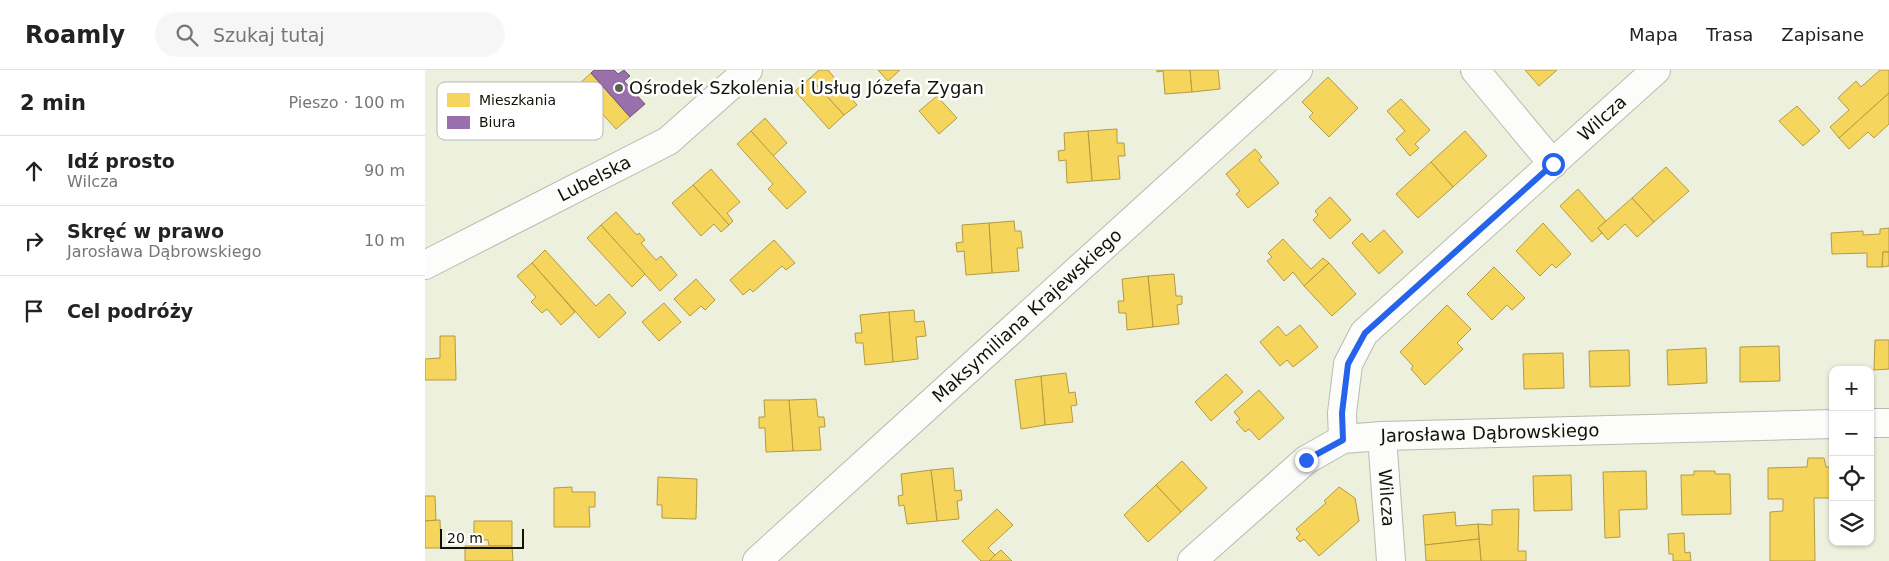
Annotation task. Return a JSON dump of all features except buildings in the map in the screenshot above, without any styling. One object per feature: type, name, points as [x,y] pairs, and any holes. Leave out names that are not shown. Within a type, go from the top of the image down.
[{"type":"street","name":"Lubelska","points":[[425,265],[668,141],[748,70]]},
{"type":"street","name":"Maksymiliana Krajewskiego","points":[[757,561],[1298,70]]},
{"type":"street","points":[[1475,70],[1553,164]]},
{"type":"street","name":"Wilcza","points":[[1343,440],[1342,413],[1348,364],[1365,333],[1657,70]]},
{"type":"street","points":[[1874,423],[1889,423]]},
{"type":"street","name":"Jarosława Dąbrowskiego","points":[[1192,561],[1306,460],[1343,440],[1382,436],[1829,424]]},
{"type":"street","name":"Wilcza","points":[[1382,436],[1391,561]]},
{"type":"place","name":"Ośrodek Szkolenia i Usług Józefa Zygan","points":[[619,88]]},
{"type":"route","points":[[1306,460],[1343,440],[1342,413],[1348,364],[1365,333],[1553,164]]}]
